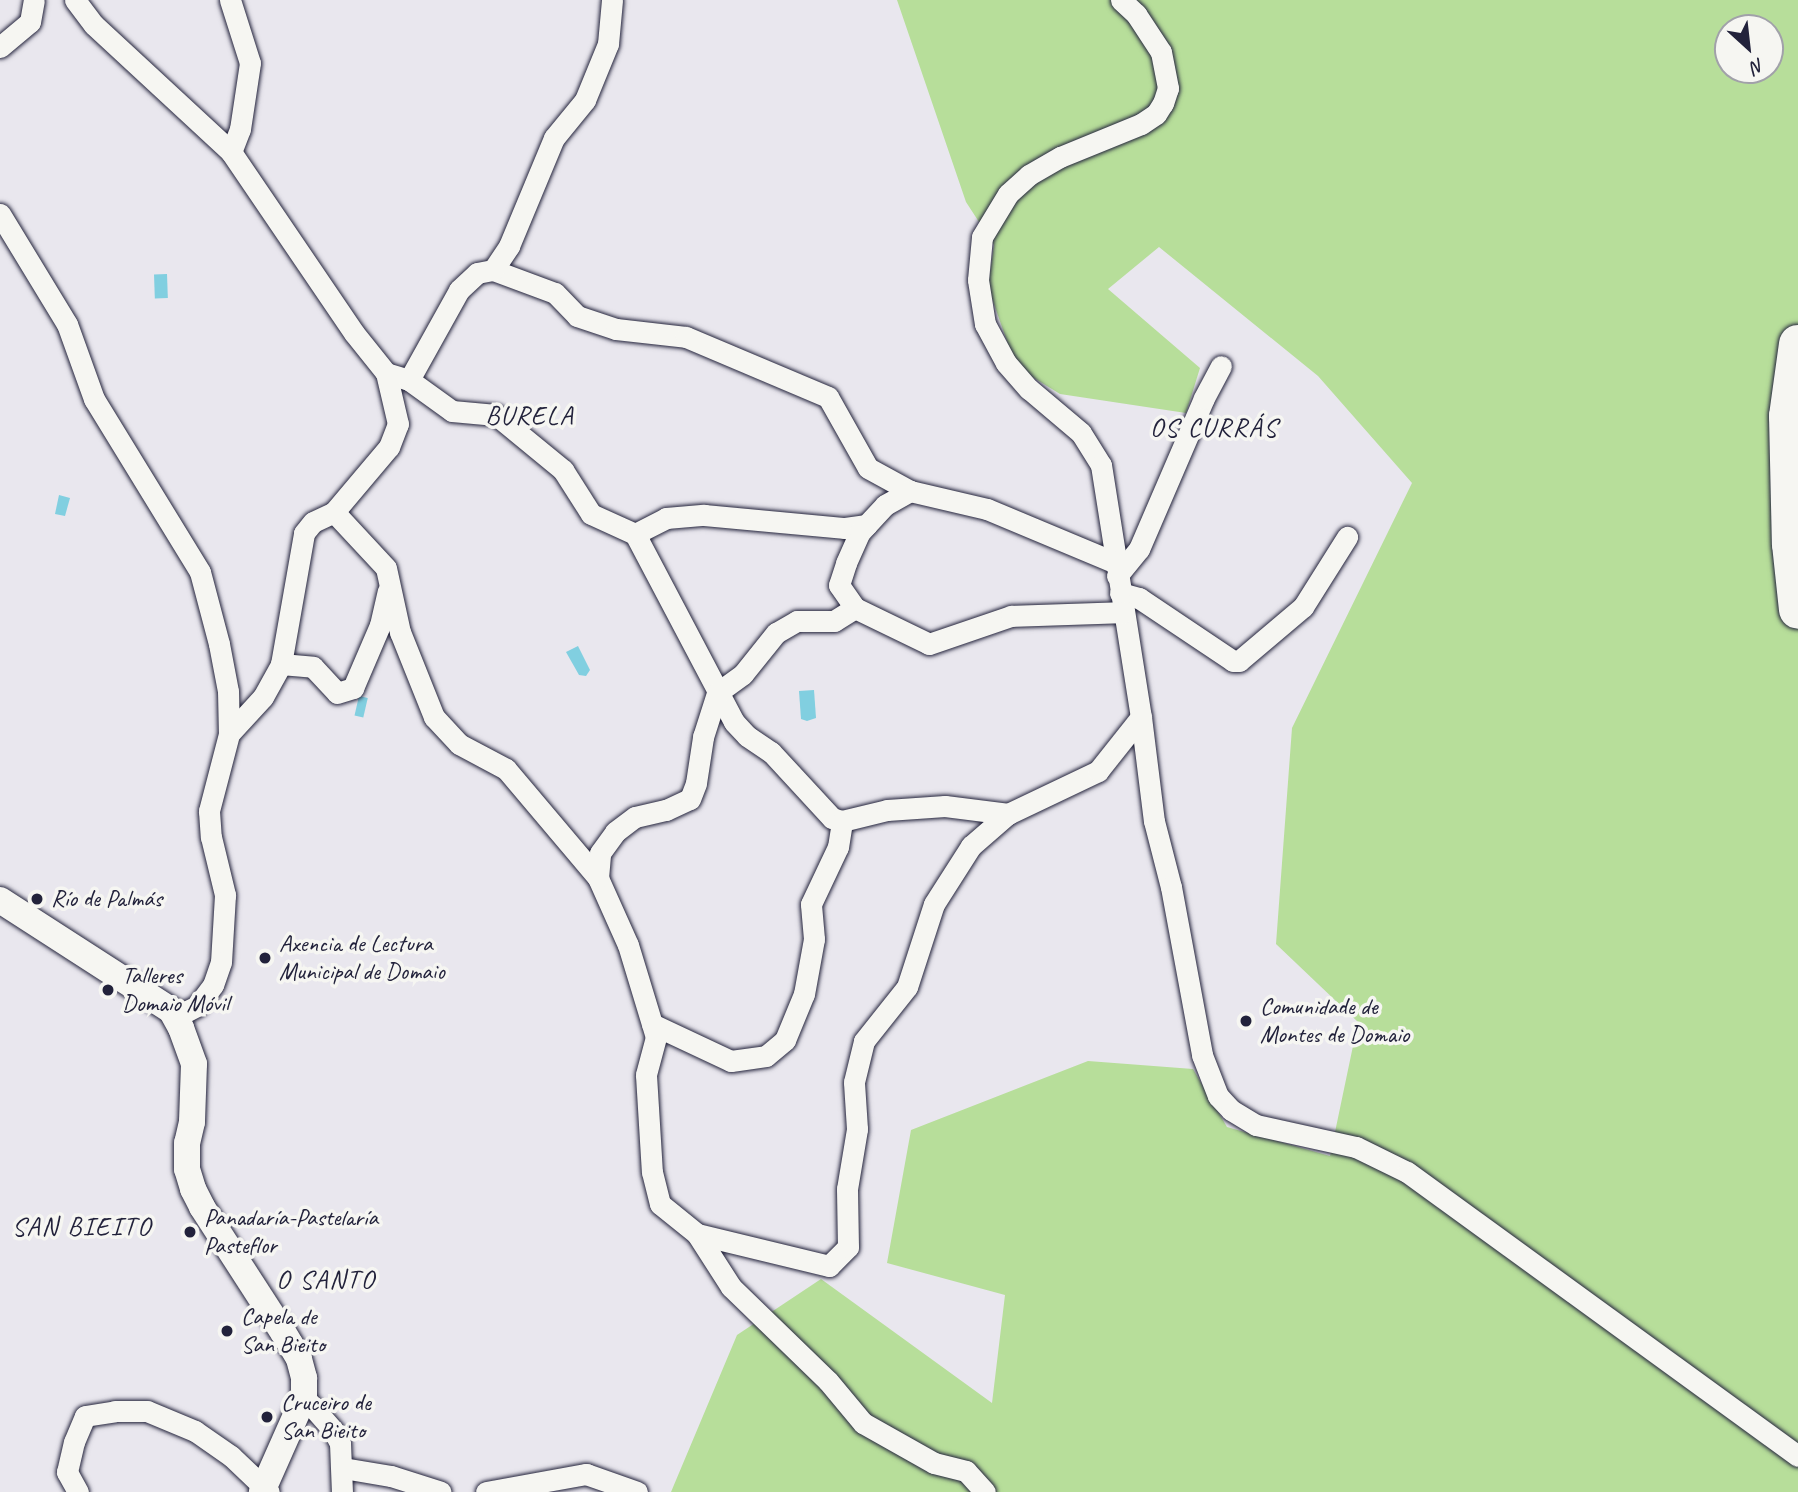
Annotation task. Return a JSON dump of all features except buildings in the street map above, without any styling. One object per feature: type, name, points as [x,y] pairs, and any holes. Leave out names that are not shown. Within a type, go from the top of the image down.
[{"type":"highway","points":[[1798,344],[1788,415],[1791,544],[1798,610]]},
{"type":"street","points":[[0,47],[30,22],[34,0]]},
{"type":"street","points":[[75,0],[94,25],[231,152],[354,333],[386,373],[398,424],[389,447],[334,512],[313,522],[304,533],[281,664],[263,697],[229,734]]},
{"type":"street","points":[[230,0],[250,63],[240,129],[231,152]]},
{"type":"street","points":[[493,270],[509,246],[554,138],[585,100],[607,44],[612,0]]},
{"type":"street","points":[[1121,0],[1136,14],[1161,52],[1168,88],[1163,103],[1156,114],[1142,124],[1060,157],[1029,175],[1008,194],[990,219],[978,256],[982,312],[994,344],[1029,390],[1081,433],[1101,465],[1141,717],[1154,821],[1171,887],[1202,1055],[1218,1097],[1231,1110],[1256,1125],[1356,1147],[1407,1172],[1798,1456]]},
{"type":"street","points":[[0,214],[67,324],[94,399],[200,572],[228,691],[229,734],[209,811],[211,837],[225,895],[221,962],[206,997],[185,1012],[171,1010],[0,900]]},
{"type":"street","points":[[409,380],[459,289],[477,273],[493,270],[555,293],[577,316],[616,329],[686,337],[828,397],[868,468],[910,491],[988,509],[1139,598],[1233,661],[1239,661],[1303,607],[1346,537]]},
{"type":"street","points":[[910,491],[885,505],[867,525],[846,563],[839,585],[855,608],[929,644],[1011,616],[1119,586],[1139,549],[1221,366]]},
{"type":"street","points":[[386,373],[409,380],[452,411],[496,415],[563,470],[590,514],[635,534],[734,722],[747,736],[771,751],[824,813],[842,821],[887,810],[945,806],[1008,814]]},
{"type":"street","points":[[334,512],[386,568],[400,632],[434,717],[459,744],[506,769],[598,878],[628,945],[656,1037],[646,1075],[652,1172],[660,1204],[697,1234],[731,1287],[828,1381],[863,1423],[934,1463],[967,1471],[985,1492]]},
{"type":"street","points":[[635,534],[666,518],[704,515],[845,528],[867,525]]},
{"type":"street","points":[[281,664],[313,667],[337,692],[353,688],[380,625],[390,585]]},
{"type":"street","points":[[598,878],[600,853],[615,832],[635,817],[666,810],[690,799],[696,783],[702,737],[718,693],[743,674],[776,633],[797,621],[834,621],[855,608]]},
{"type":"street","points":[[697,1234],[828,1266],[848,1247],[847,1189],[857,1129],[854,1082],[864,1041],[907,987],[934,904],[971,846],[1008,814],[1098,771],[1141,717]]},
{"type":"street","points":[[652,1024],[731,1061],[766,1055],[785,1040],[804,994],[814,939],[811,904],[838,847],[842,821]]},
{"type":"street","points":[[78,1492],[67,1472],[74,1442],[85,1416],[114,1411],[147,1411],[195,1431],[230,1456],[266,1489],[304,1397],[299,1359],[193,1189],[187,1169],[187,1143],[192,1122],[194,1065],[171,1010]]},
{"type":"street","points":[[304,1397],[333,1430],[340,1443],[342,1479],[391,1476],[441,1492]]},
{"type":"street","points":[[486,1492],[586,1474],[637,1492]]},
{"type":"green space","points":[[897,0],[1798,0],[1798,1492],[671,1492],[737,1335],[821,1279],[992,1403],[1005,1295],[887,1263],[911,1130],[1088,1061],[1193,1069],[1227,1127],[1330,1156],[1358,1022],[1276,944],[1292,728],[1412,483],[1318,376],[1159,247],[1108,289],[1200,368],[1186,413],[1060,394],[1016,367],[988,287],[994,245],[966,202]]},
{"type":"water","points":[[154,274],[167,274],[168,298],[155,298]]},
{"type":"water","points":[[59,495],[70,498],[65,516],[55,514]]},
{"type":"water","points":[[578,646],[590,670],[586,676],[579,675],[566,652]]},
{"type":"water","points":[[814,690],[816,718],[807,721],[801,719],[799,691]]},
{"type":"water","points":[[359,696],[368,698],[363,718],[355,715]]},
{"type":"place","name":"Río de Palmás","points":[[37,899]]},
{"type":"place","name":"Axencia de Lectura Municipal de Domaio","points":[[265,958]]},
{"type":"place","name":"Talleres Domaio Móvil","points":[[108,990]]},
{"type":"place","name":"Comunidade de Montes de Domaio","points":[[1246,1021]]},
{"type":"place","name":"Panadaría-Pastelaría Pasteflor","points":[[190,1232]]},
{"type":"place","name":"Capela de San Bieito","points":[[227,1331]]},
{"type":"place","name":"Cruceiro de San Bieito","points":[[267,1417]]},
{"type":"district","name":"BURELA","points":[[530,416]]},
{"type":"district","name":"OS CURRÁS","points":[[1214,428]]},
{"type":"district","name":"SAN BIEITO","points":[[82,1227]]},
{"type":"district","name":"O SANTO","points":[[326,1280]]}]
